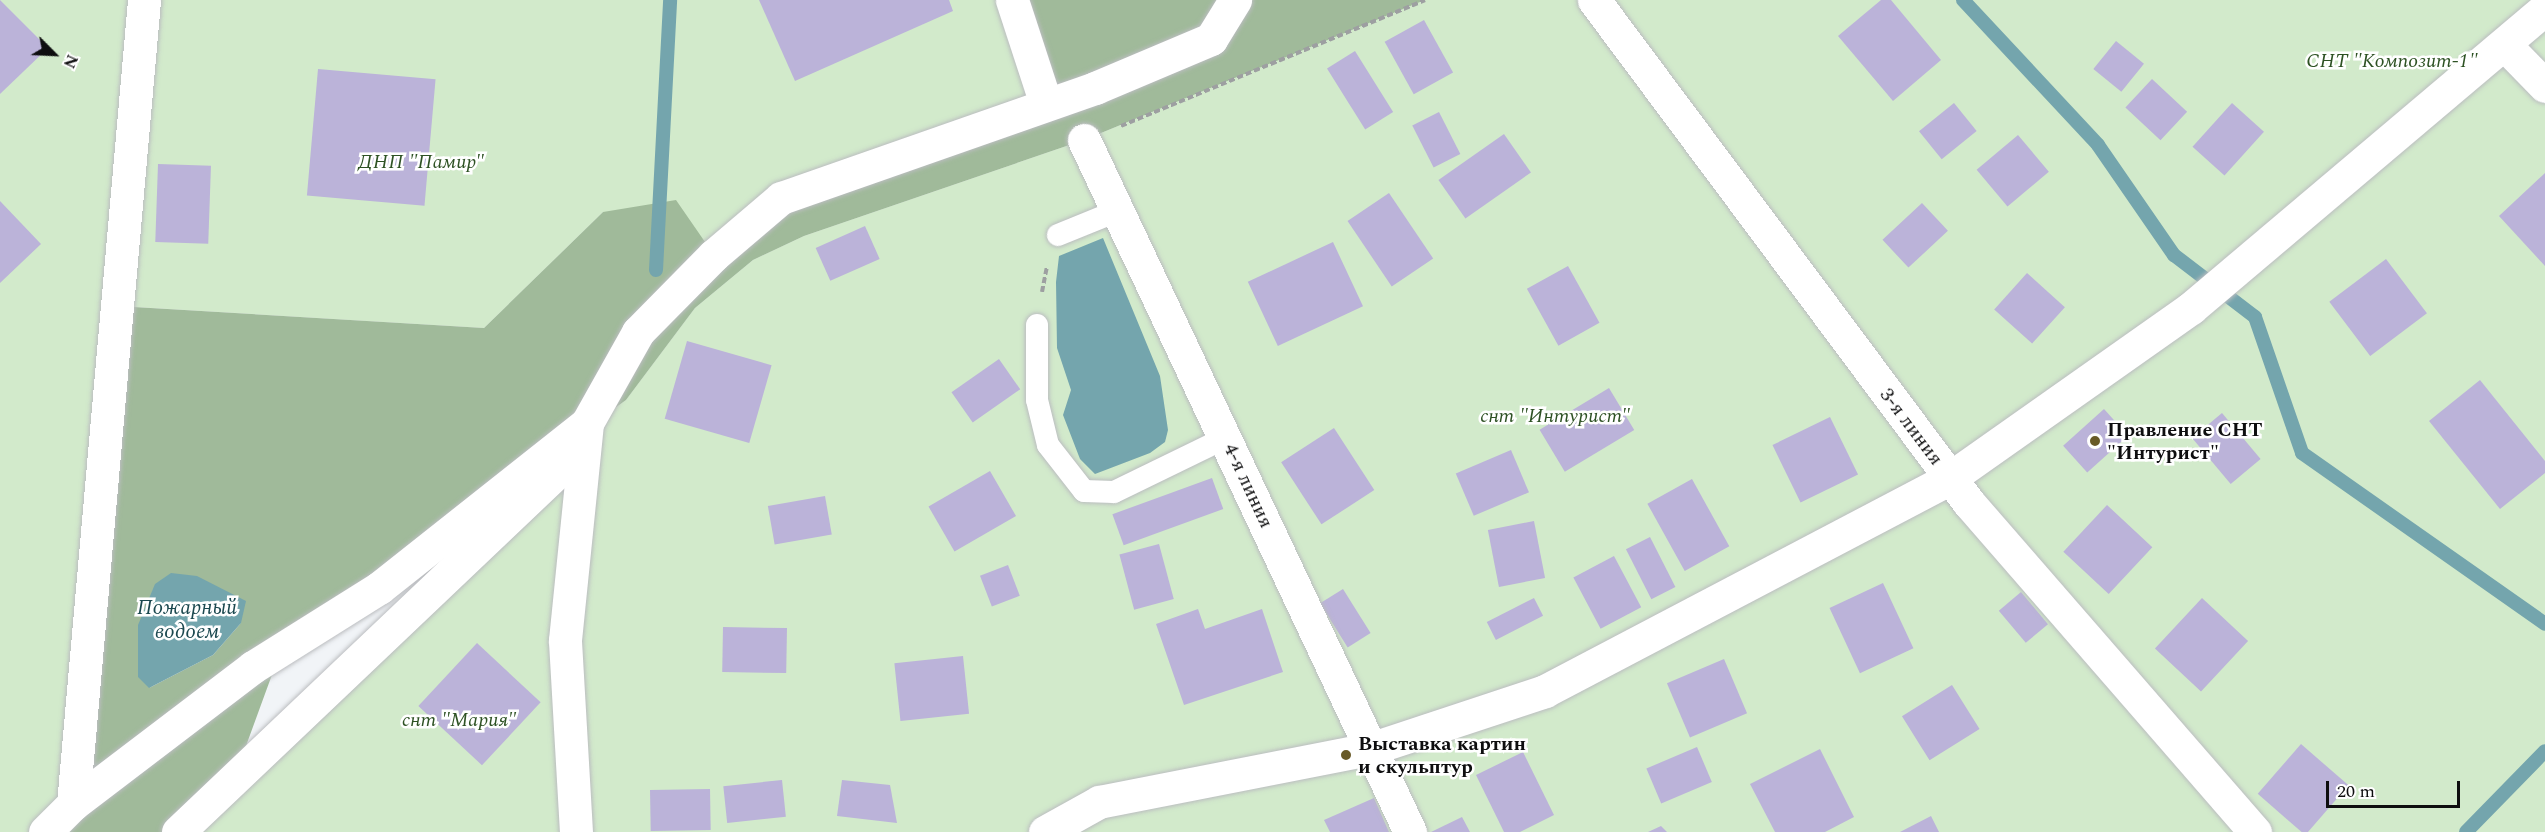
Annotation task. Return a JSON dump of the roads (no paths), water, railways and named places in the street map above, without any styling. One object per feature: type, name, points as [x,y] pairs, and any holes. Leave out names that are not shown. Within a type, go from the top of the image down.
[{"type":"street","points":[[73,804],[144,0]]},
{"type":"street","points":[[1012,0],[1046,104]]},
{"type":"street","points":[[178,832],[586,435],[638,332],[781,198],[1046,104],[1210,39],[1235,0]]},
{"type":"street","name":"3-я линия","points":[[1594,0],[1950,478],[2255,832]]},
{"type":"street","points":[[1045,832],[1099,802],[1373,748],[1545,691],[1950,478],[2191,308],[2545,9]]},
{"type":"street","points":[[2505,45],[2545,86]]},
{"type":"street","name":"4-я линия","points":[[1084,140],[1373,748],[1410,832]]},
{"type":"street","points":[[45,832],[73,804],[253,668],[379,588],[586,435]]},
{"type":"street","points":[[576,832],[565,640],[586,435]]},
{"type":"lane","points":[[1058,235],[1117,211]]},
{"type":"lane","points":[[1037,325],[1037,400],[1048,445],[1084,491],[1114,492],[1225,438]]},
{"type":"water","points":[[1103,238],[1160,376],[1168,430],[1165,442],[1150,453],[1095,474],[1080,459],[1063,415],[1071,390],[1057,348],[1056,282],[1059,256]]},
{"type":"water","name":"Пожарный водоем","points":[[171,573],[197,576],[246,601],[241,623],[213,655],[149,688],[138,677],[138,625],[155,584]]},
{"type":"waterway","points":[[656,270],[670,0]]},
{"type":"waterway","points":[[1963,0],[2098,145],[2174,255],[2255,317],[2302,453],[2545,624]]},
{"type":"waterway","points":[[2466,832],[2545,751]]},
{"type":"place","name":"Правление СНТ \"Интурист\"","points":[[2095,441]]},
{"type":"place","name":"Выставка картин и скульптур","points":[[1346,755]]},
{"type":"park label","name":"СНТ \"Композит-1\"","points":[[2392,61]]},
{"type":"park label","name":"ДНП \"Памир\"","points":[[421,162]]},
{"type":"park label","name":"снт \"Интурист\"","points":[[1555,416]]},
{"type":"park label","name":"снт \"Мария\"","points":[[459,720]]}]
